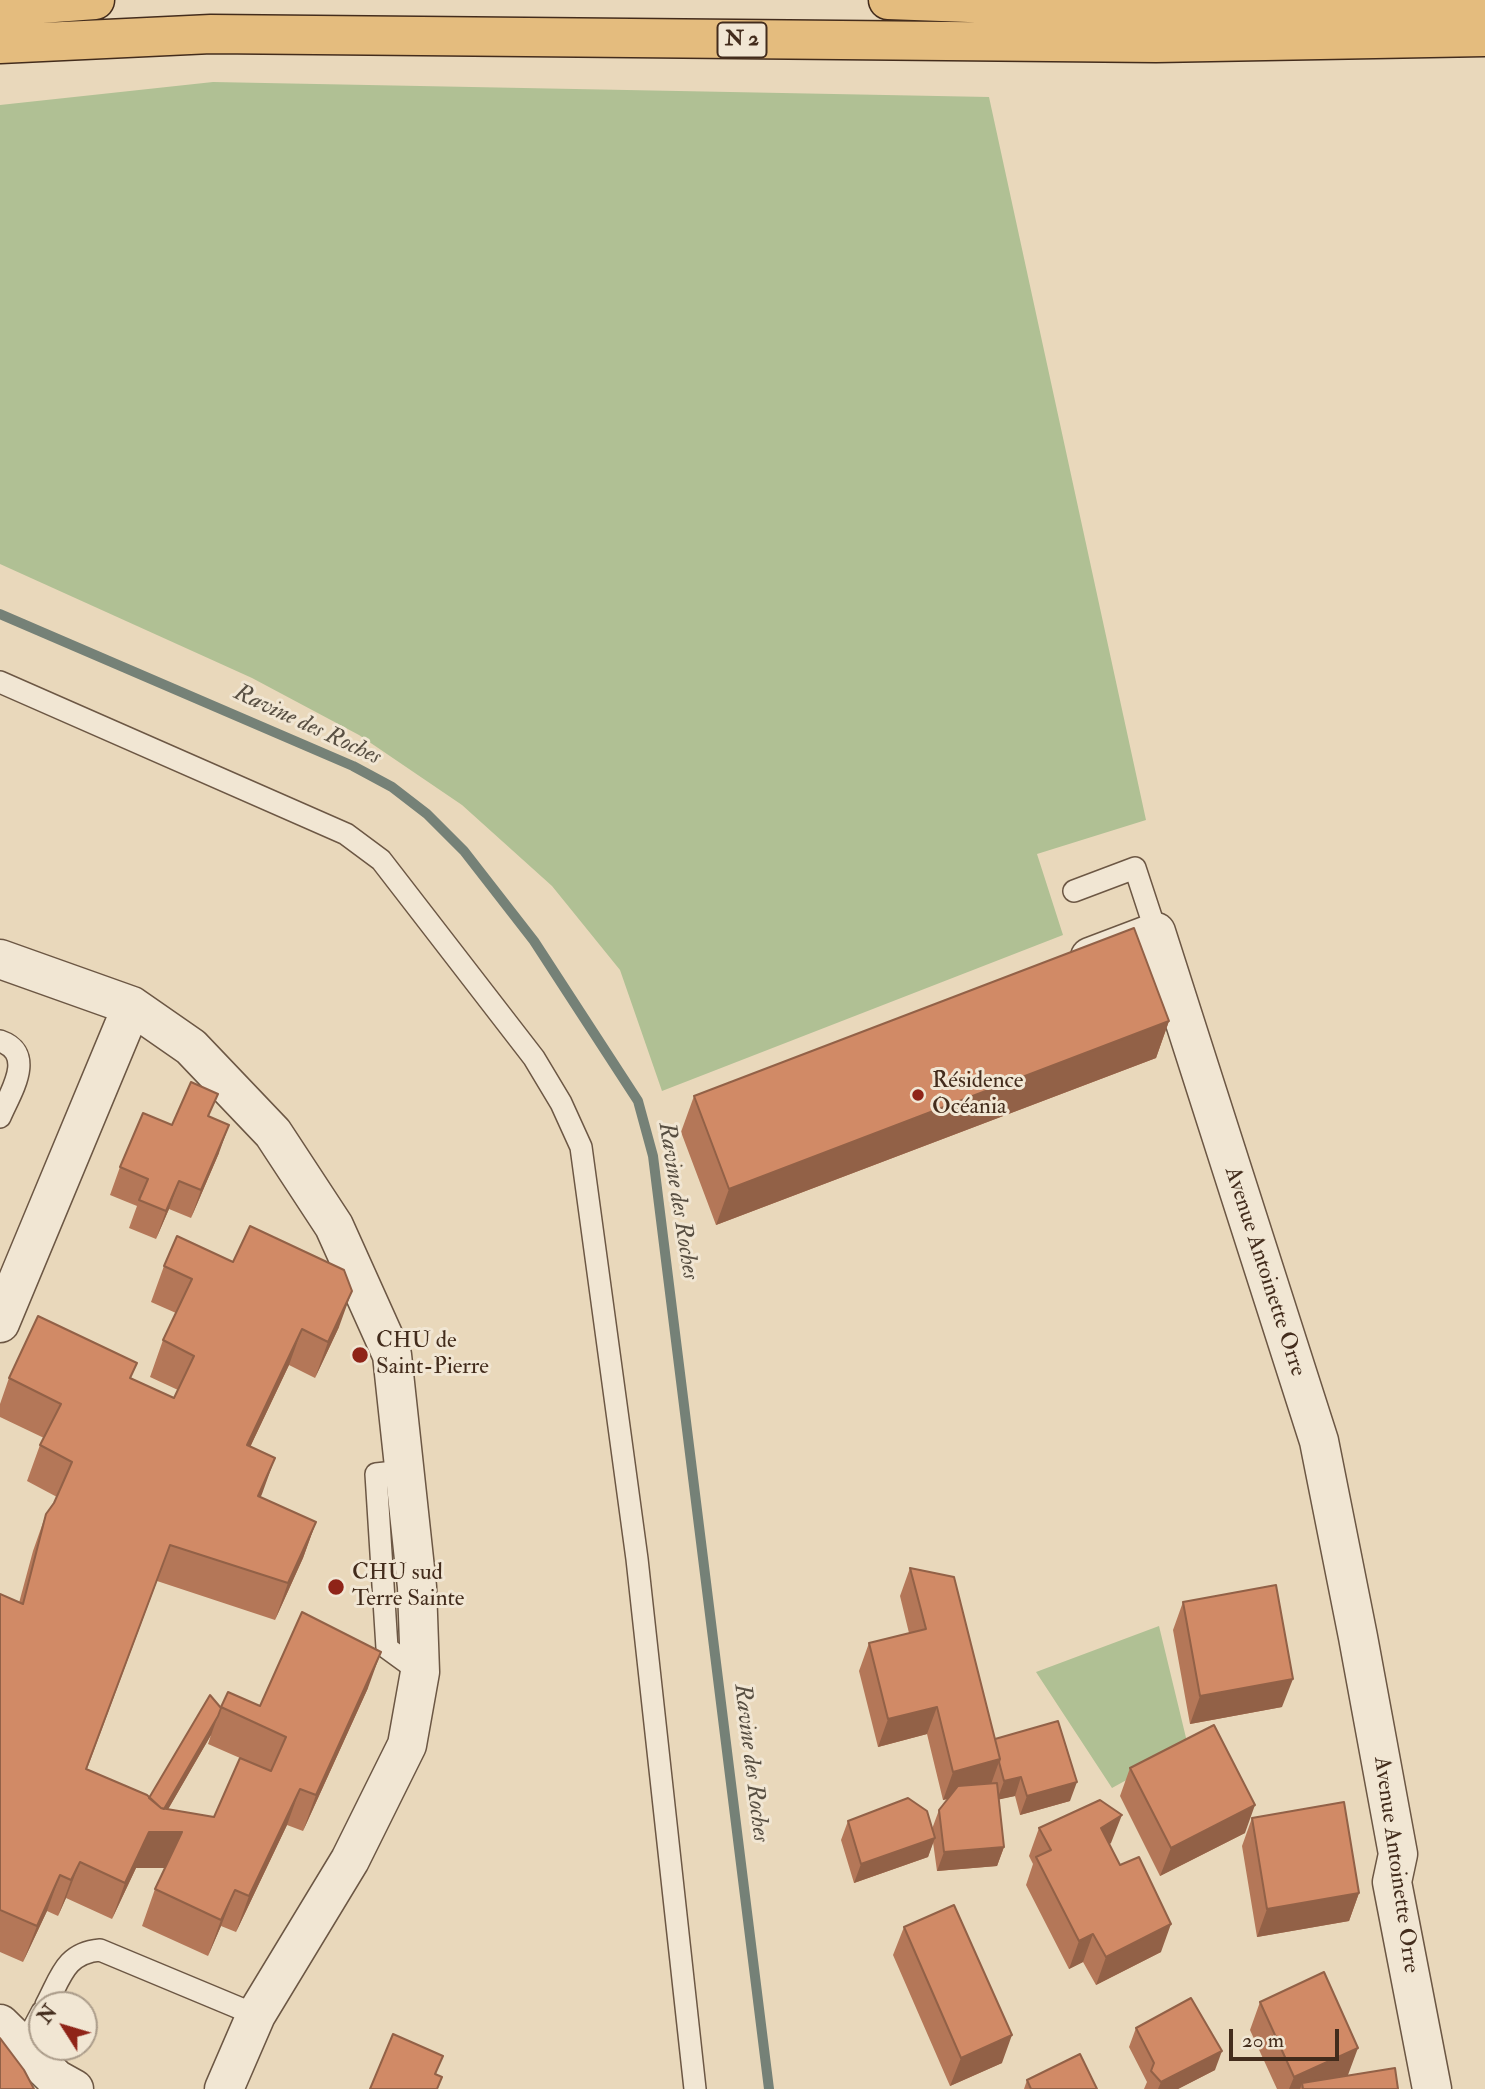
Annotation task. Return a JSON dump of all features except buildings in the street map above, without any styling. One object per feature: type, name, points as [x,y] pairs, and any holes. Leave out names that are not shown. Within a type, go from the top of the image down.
[{"type":"main road","points":[[0,7],[95,0]]},
{"type":"main road","points":[[888,0],[1157,10],[1485,3]]},
{"type":"main road","name":"N 2","points":[[0,44],[211,34],[1156,43],[1485,37]]},
{"type":"street","points":[[1053,971],[1156,932]]},
{"type":"street","name":"Avenue Antoinette Orre","points":[[1156,932],[1319,1441],[1398,1854],[1392,1882],[1432,2089]]},
{"type":"street","points":[[0,959],[132,1006],[191,1047],[273,1133],[334,1227],[392,1355],[416,1587],[420,1672],[407,1745],[351,1860],[256,2015],[224,2089]]},
{"type":"street","points":[[0,1323],[132,1006]]},
{"type":"street","points":[[12,2036],[63,2086]]},
{"type":"lane","points":[[0,681],[346,834],[381,860],[534,1058],[561,1103],[580,1147],[634,1531],[695,2089]]},
{"type":"lane","points":[[1074,891],[1135,868],[1156,932]]},
{"type":"lane","points":[[0,1041],[10,1045],[17,1054],[20,1069],[0,1118]]},
{"type":"lane","points":[[53,1991],[69,1962],[84,1951],[100,1950],[256,2015]]},
{"type":"lane","points":[[12,2036],[28,2023]]},
{"type":"green space","points":[[213,82],[989,97],[1146,820],[1037,854],[1063,935],[662,1091],[620,970],[552,886],[462,805],[359,735],[252,678],[0,564],[0,105]]},
{"type":"green space","points":[[1159,1626],[1188,1746],[1112,1788],[1036,1672]]},
{"type":"waterway","name":"Ravine des Roches","points":[[0,614],[353,766],[392,787],[427,814],[464,851],[534,941],[638,1101],[653,1156],[769,2089]]},
{"type":"place","name":"Résidence Océania","points":[[918,1095]]},
{"type":"place","name":"CHU de Saint-Pierre","points":[[360,1355]]},
{"type":"place","name":"CHU sud Terre Sainte","points":[[336,1587]]}]
